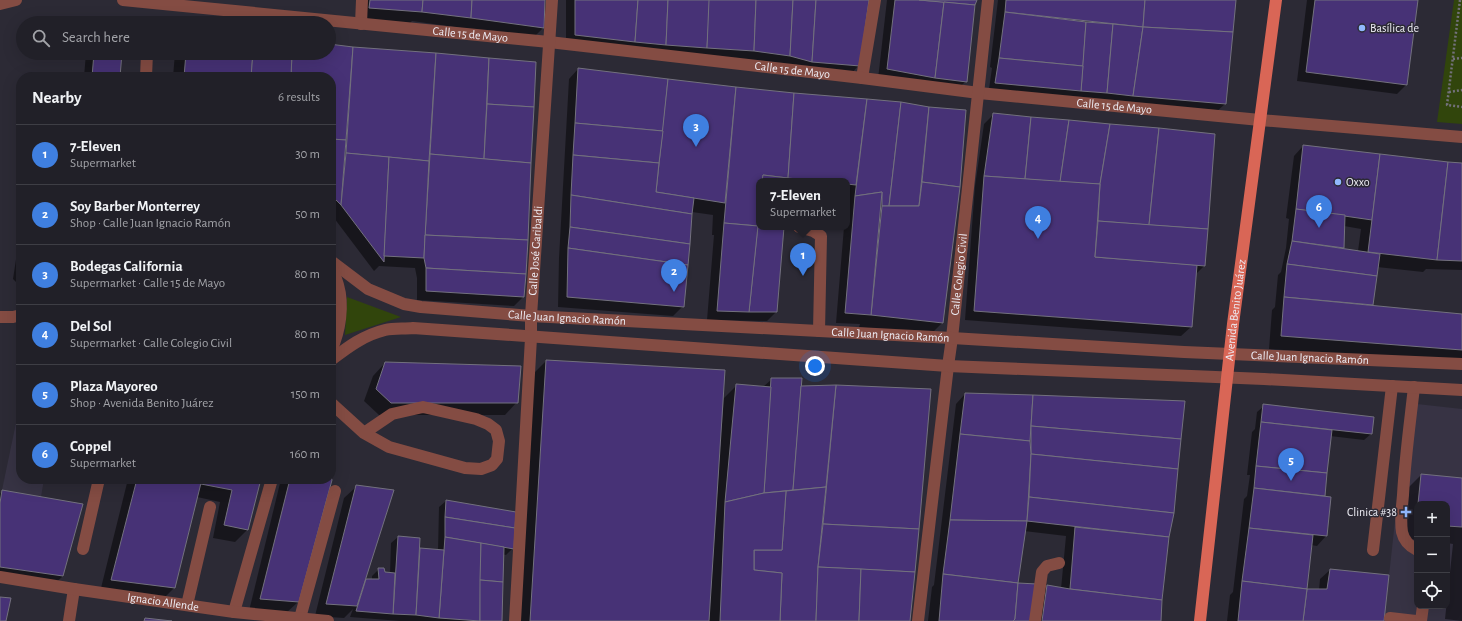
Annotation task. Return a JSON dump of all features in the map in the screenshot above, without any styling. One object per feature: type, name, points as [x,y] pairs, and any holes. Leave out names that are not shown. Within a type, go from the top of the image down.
[{"type":"main road","name":"Avenida Benito Juárez","points":[[1200,621],[1231,354],[1233,324],[1276,0]]},
{"type":"street","points":[[0,4],[16,0]]},
{"type":"street","name":"Calle 15 de Mayo","points":[[123,0],[281,16]]},
{"type":"street","points":[[360,24],[362,0]]},
{"type":"street","name":"Calle José Garibaldi","points":[[515,621],[531,316],[552,0]]},
{"type":"street","points":[[862,78],[875,0]]},
{"type":"street","name":"Calle Colegio Civil","points":[[918,621],[952,338],[988,0]]},
{"type":"street","name":"Calle 15 de Mayo","points":[[336,22],[549,42],[979,93],[1260,120],[1462,137]]},
{"type":"street","points":[[146,72],[147,60]]},
{"type":"street","points":[[810,230],[821,236],[819,331]]},
{"type":"street","name":"Calle Juan Ignacio Ramón","points":[[336,267],[368,289],[404,304],[421,307],[531,316],[1231,354],[1462,364]]},
{"type":"street","points":[[336,277],[339,286],[341,312],[336,341]]},
{"type":"street","points":[[0,317],[16,317]]},
{"type":"street","name":"Calle Juan Ignacio Ramón","points":[[336,356],[360,339],[386,330],[413,328],[531,338],[948,366],[1462,390]]},
{"type":"street","points":[[1373,550],[1392,386]]},
{"type":"street","points":[[1414,387],[1404,467],[1401,521],[1406,541],[1410,547],[1414,549]]},
{"type":"street","points":[[336,408],[364,433],[389,447],[464,468],[481,469],[492,465],[497,459],[499,441],[496,430],[488,424],[476,419],[423,407],[392,414],[364,433]]},
{"type":"street","points":[[83,549],[98,484]]},
{"type":"street","points":[[234,612],[271,484]]},
{"type":"street","points":[[300,618],[335,491]]},
{"type":"street","points":[[187,606],[210,507]]},
{"type":"street","points":[[1035,621],[1042,572],[1047,566],[1059,563]]},
{"type":"street","name":"Ignacio Allende","points":[[0,576],[187,606],[328,621]]},
{"type":"street","points":[[69,621],[74,589]]},
{"type":"street","points":[[1421,621],[1423,609]]},
{"type":"street","points":[[1390,618],[1416,621]]},
{"type":"path","points":[[1460,0],[1447,105],[1462,106]]},
{"type":"path","points":[[1453,59],[1462,58]]},
{"type":"path","points":[[1449,92],[1462,90]]},
{"type":"shaded area","name":"Clinica #38","points":[[1408,403],[1462,409],[1462,621],[1384,621]]},
{"type":"shaded area","points":[[16,423],[16,484],[43,484],[41,497],[2,490]]},
{"type":"green space","points":[[1454,0],[1462,0],[1462,124],[1437,122]]},
{"type":"green space","points":[[347,297],[401,317],[345,335]]},
{"type":"building","points":[[370,0],[423,0],[422,12],[369,8]]},
{"type":"building","points":[[423,0],[472,0],[471,18],[422,12]]},
{"type":"building","points":[[472,0],[545,0],[544,28],[471,18]]},
{"type":"building","points":[[575,0],[638,0],[635,42],[575,35]]},
{"type":"building","points":[[638,0],[668,0],[666,45],[635,42]]},
{"type":"building","points":[[668,0],[710,0],[707,48],[666,45]]},
{"type":"building","points":[[709,0],[756,0],[754,51],[707,48]]},
{"type":"building","points":[[756,0],[793,0],[790,56],[754,51]]},
{"type":"building","points":[[793,0],[816,0],[812,62],[790,56]]},
{"type":"building","points":[[816,0],[869,0],[860,66],[812,62]]},
{"type":"building","points":[[895,0],[944,2],[935,78],[887,69]]},
{"type":"building","points":[[919,0],[977,0],[975,5]]},
{"type":"building","points":[[1006,0],[1145,0],[1143,27],[1005,12]]},
{"type":"building","points":[[1145,0],[1236,0],[1233,32],[1143,27]]},
{"type":"building","points":[[1315,0],[1418,0],[1407,85],[1306,72]]},
{"type":"building","points":[[944,2],[975,5],[967,82],[935,78]]},
{"type":"building","points":[[1005,12],[1086,22],[1083,66],[999,58]]},
{"type":"building","points":[[1086,22],[1113,24],[1107,93],[1081,91]]},
{"type":"building","points":[[1113,24],[1143,27],[1133,96],[1107,93]]},
{"type":"building","points":[[1143,27],[1233,32],[1226,104],[1133,96]]},
{"type":"building","points":[[336,45],[353,47],[346,140],[336,139],[336,72],[291,72],[292,60],[336,60]]},
{"type":"building","points":[[353,47],[436,53],[429,161],[346,153]]},
{"type":"building","points":[[436,53],[489,58],[484,159],[430,154]]},
{"type":"building","points":[[489,58],[536,62],[534,107],[487,104]]},
{"type":"building","points":[[999,58],[1083,66],[1081,91],[995,83]]},
{"type":"building","points":[[93,60],[121,60],[120,72],[92,72]]},
{"type":"building","points":[[185,60],[252,60],[251,72],[184,72]]},
{"type":"building","points":[[252,60],[292,60],[291,72],[251,72]]},
{"type":"building","points":[[578,68],[668,79],[663,131],[575,123]]},
{"type":"building","points":[[668,79],[736,87],[725,203],[656,192]]},
{"type":"building","points":[[736,87],[794,93],[788,178],[763,175],[762,178],[756,178],[756,226],[724,223]]},
{"type":"building","points":[[794,93],[867,99],[856,185],[850,184],[850,178],[788,178]]},
{"type":"building","points":[[867,99],[901,102],[889,206],[882,206],[882,192],[855,196]]},
{"type":"building","points":[[901,102],[929,107],[919,206],[889,206]]},
{"type":"building","points":[[487,104],[534,107],[531,163],[484,159]]},
{"type":"building","points":[[929,107],[966,110],[960,187],[922,182]]},
{"type":"building","points":[[993,113],[1031,117],[1025,179],[984,176]]},
{"type":"building","points":[[1031,117],[1069,120],[1060,182],[1025,179]]},
{"type":"building","points":[[1069,120],[1110,124],[1100,184],[1060,182]]},
{"type":"building","points":[[575,123],[663,131],[659,163],[573,155]]},
{"type":"building","points":[[1110,124],[1159,128],[1149,225],[1098,221],[1100,184]]},
{"type":"building","points":[[1159,128],[1215,134],[1208,229],[1149,225]]},
{"type":"building","points":[[336,139],[346,140],[341,205],[336,200]]},
{"type":"building","name":"Oxxo","points":[[1303,145],[1380,154],[1372,220],[1296,209]]},
{"type":"building","points":[[346,153],[389,157],[384,262],[341,205]]},
{"type":"building","points":[[430,154],[531,163],[528,240],[425,235]]},
{"type":"building","points":[[1380,154],[1448,162],[1437,260],[1368,252]]},
{"type":"building","points":[[573,155],[659,163],[656,192],[694,198],[692,214],[571,195]]},
{"type":"building","points":[[389,157],[429,161],[424,258],[384,256]]},
{"type":"building","points":[[1448,162],[1462,163],[1462,261],[1437,260]]},
{"type":"building","points":[[763,175],[788,178],[762,178]]},
{"type":"building","points":[[984,176],[1100,184],[1095,257],[1197,265],[1192,327],[974,311]]},
{"type":"building","points":[[922,182],[960,187],[943,323],[871,315],[882,206],[919,206]]},
{"type":"building","points":[[882,192],[871,315],[845,313],[855,196]]},
{"type":"building","points":[[571,195],[692,214],[690,244],[570,227]]},
{"type":"building","points":[[1296,209],[1345,215],[1344,248],[1292,241]]},
{"type":"building","points":[[1098,221],[1208,229],[1205,266],[1095,257]]},
{"type":"building","points":[[724,223],[756,226],[756,230],[758,230],[749,312],[717,311]]},
{"type":"building","points":[[570,227],[690,244],[688,265],[568,248]]},
{"type":"building","points":[[757,230],[784,230],[777,312],[749,312]]},
{"type":"building","points":[[425,235],[528,240],[526,274],[426,268],[424,258]]},
{"type":"building","points":[[1292,241],[1380,254],[1377,276],[1287,264]]},
{"type":"building","points":[[568,248],[688,265],[684,307],[567,297]]},
{"type":"building","points":[[1287,264],[1377,276],[1373,305],[1284,297]]},
{"type":"building","points":[[426,268],[526,274],[524,297],[426,291]]},
{"type":"building","points":[[1284,297],[1462,314],[1462,350],[1281,336]]},
{"type":"building","points":[[546,360],[725,370],[709,621],[530,621]]},
{"type":"building","points":[[385,362],[521,366],[518,403],[391,403],[376,389]]},
{"type":"building","points":[[771,378],[802,378],[793,490],[764,493]]},
{"type":"building","points":[[736,384],[771,387],[764,493],[725,502]]},
{"type":"building","points":[[836,385],[931,389],[919,529],[823,524]]},
{"type":"building","points":[[836,385],[826,487],[793,490],[801,386]]},
{"type":"building","points":[[965,393],[1033,395],[1030,441],[960,434]]},
{"type":"building","points":[[1033,395],[1185,401],[1181,439],[1031,426]]},
{"type":"building","points":[[1263,404],[1374,417],[1372,434],[1261,422]]},
{"type":"building","points":[[1261,422],[1332,430],[1327,473],[1256,466]]},
{"type":"building","points":[[1031,426],[1181,439],[1178,469],[1031,454]]},
{"type":"building","points":[[960,434],[1030,441],[1031,454],[1027,521],[950,520]]},
{"type":"building","points":[[1031,454],[1178,469],[1174,513],[1029,497]]},
{"type":"building","points":[[1256,466],[1327,473],[1325,496],[1254,488]]},
{"type":"building","points":[[1421,474],[1462,478],[1462,527],[1450,526],[1450,501],[1418,501]]},
{"type":"building","points":[[136,484],[201,484],[175,588],[111,580]]},
{"type":"building","points":[[201,484],[260,484],[248,530],[224,525],[232,490]]},
{"type":"building","points":[[289,484],[331,484],[299,602],[260,599]]},
{"type":"building","points":[[356,485],[394,490],[357,606],[326,604]]},
{"type":"building","points":[[826,487],[818,567],[816,621],[780,621],[782,573],[754,570],[754,550],[782,550],[786,491]]},
{"type":"building","points":[[1254,488],[1331,497],[1327,536],[1249,528]]},
{"type":"building","points":[[2,490],[83,504],[63,576],[0,567],[0,503]]},
{"type":"building","points":[[786,491],[782,550],[754,550],[754,570],[782,573],[780,621],[720,621],[725,502],[764,493]]},
{"type":"building","points":[[1029,497],[1174,513],[1169,537],[1027,521]]},
{"type":"building","points":[[446,500],[516,512],[515,528],[445,517]]},
{"type":"building","points":[[445,517],[515,528],[514,549],[445,537]]},
{"type":"building","points":[[950,520],[1027,521],[1018,583],[943,574]]},
{"type":"building","points":[[823,524],[919,529],[915,572],[818,567]]},
{"type":"building","points":[[1075,527],[1169,537],[1162,600],[1070,589]]},
{"type":"building","points":[[1249,528],[1313,535],[1307,589],[1242,581]]},
{"type":"building","points":[[398,536],[420,538],[416,615],[393,614]]},
{"type":"building","points":[[445,537],[481,543],[480,621],[439,618]]},
{"type":"building","points":[[481,543],[504,547],[503,582],[480,580]]},
{"type":"building","points":[[420,548],[444,550],[439,618],[416,615]]},
{"type":"building","points":[[818,567],[861,569],[859,621],[816,621]]},
{"type":"building","points":[[378,568],[384,568],[385,572],[395,573],[393,614],[356,611],[366,579],[379,579]]},
{"type":"building","points":[[861,569],[915,572],[910,621],[859,621]]},
{"type":"building","points":[[1330,569],[1389,575],[1384,621],[1303,621],[1307,589],[1327,589]]},
{"type":"building","points":[[943,574],[1018,583],[1015,619],[1013,621],[939,621]]},
{"type":"building","points":[[480,580],[503,582],[502,621],[480,621]]},
{"type":"building","points":[[1242,581],[1307,589],[1303,621],[1238,621]]},
{"type":"building","points":[[1018,583],[1037,584],[1033,621],[1013,621],[1015,619]]},
{"type":"building","points":[[1047,585],[1162,600],[1161,621],[1042,621]]},
{"type":"building","points":[[0,597],[11,598],[6,621],[0,621]]},
{"type":"building","points":[[145,618],[172,621],[144,621]]},
{"type":"place","name":"Basílica de","points":[[1362,28]]},
{"type":"place","name":"Bodegas California","points":[[696,147]]},
{"type":"place","name":"Oxxo","points":[[1338,182]]},
{"type":"place","name":"Coppel","points":[[1319,228]]},
{"type":"place","name":"Del Sol","points":[[1038,239]]},
{"type":"place","name":"7-Eleven","points":[[803,276]]},
{"type":"place","name":"Soy Barber Monterrey","points":[[674,292]]},
{"type":"place","name":"Plaza Mayoreo","points":[[1291,481]]},
{"type":"place","name":"Clinica #38","points":[[1406,512]]}]
